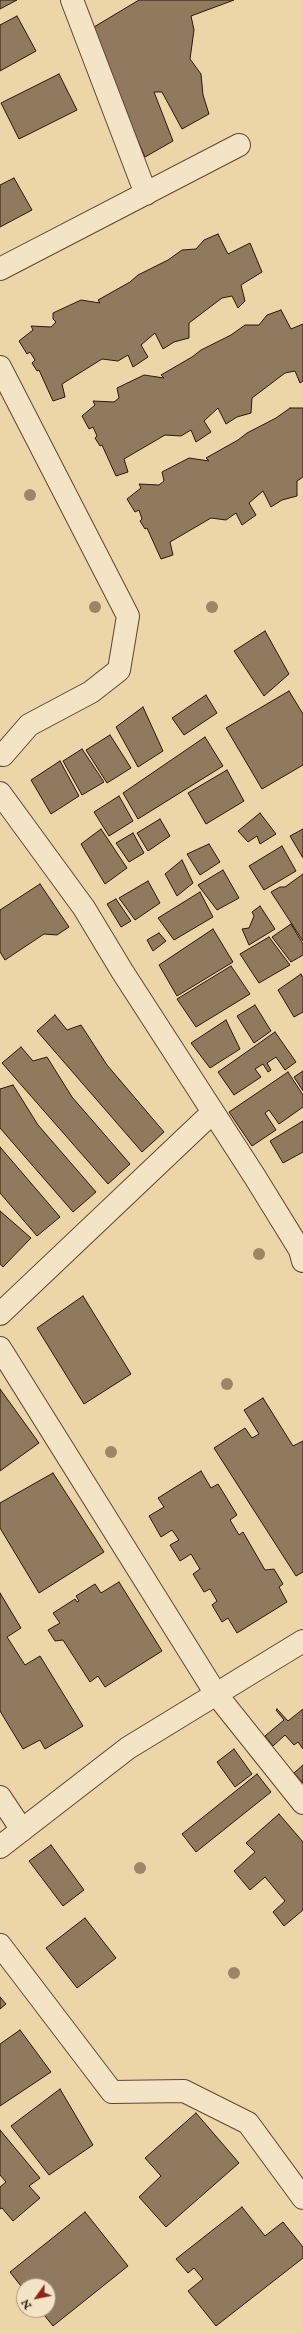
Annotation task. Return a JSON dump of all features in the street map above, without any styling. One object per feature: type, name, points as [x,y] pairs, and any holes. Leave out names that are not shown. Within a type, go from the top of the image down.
[{"type":"street","points":[[72,0],[146,194]]},
{"type":"street","points":[[0,269],[239,145]]},
{"type":"street","points":[[0,367],[128,616],[118,670],[91,692],[29,725],[3,755]]},
{"type":"street","points":[[0,793],[84,908],[122,971],[300,1250],[303,1261]]},
{"type":"street","points":[[0,1314],[213,1112]]},
{"type":"street","points":[[0,1348],[216,1694],[303,1803]]},
{"type":"street","points":[[0,1847],[128,1748],[303,1641]]},
{"type":"street","points":[[0,1797],[22,1830]]},
{"type":"street","points":[[0,1945],[112,2092],[184,2091],[248,2123],[303,2198]]},
{"type":"building","points":[[0,0],[17,0],[0,9]]},
{"type":"building","points":[[139,0],[234,0],[191,16],[194,30],[190,59],[201,74],[203,95],[209,114],[182,129],[162,92],[154,92],[173,141],[145,157],[120,100],[94,27]]},
{"type":"building","points":[[17,16],[36,51],[0,71],[0,25]]},
{"type":"building","points":[[59,74],[77,110],[19,139],[1,103]]},
{"type":"building","points":[[14,178],[32,210],[0,227],[0,185]]},
{"type":"building","points":[[218,234],[228,254],[250,243],[262,272],[241,285],[245,301],[238,308],[232,296],[222,298],[189,323],[189,338],[174,342],[163,349],[155,333],[141,345],[148,357],[133,367],[128,355],[118,361],[102,359],[62,384],[65,397],[53,401],[39,370],[37,371],[32,363],[35,360],[30,352],[27,354],[19,341],[33,330],[31,326],[51,327],[56,322],[53,319],[53,313],[81,300],[100,303],[98,300],[130,282],[138,275],[168,260],[182,250],[196,249],[204,240]]},
{"type":"building","points":[[281,310],[291,329],[303,324],[303,381],[300,383],[295,371],[285,373],[252,398],[251,413],[237,417],[226,424],[218,408],[204,421],[211,432],[196,442],[191,430],[181,436],[165,435],[124,459],[128,472],[116,476],[102,445],[100,446],[95,438],[97,436],[93,427],[89,429],[82,416],[95,405],[93,401],[114,402],[119,398],[117,388],[144,375],[164,378],[161,375],[201,350],[231,335],[245,325],[259,325],[267,315]]},
{"type":"building","points":[[290,408],[303,408],[303,477],[297,481],[297,496],[282,500],[271,507],[263,491],[249,503],[256,515],[242,525],[236,513],[226,520],[211,518],[170,542],[173,555],[161,559],[147,528],[145,529],[140,521],[142,519],[139,510],[135,512],[127,499],[141,488],[139,484],[159,485],[164,481],[162,472],[189,458],[209,461],[206,458],[238,440],[247,433],[276,418]]},
{"type":"building","points":[[265,631],[289,674],[264,696],[234,651]]},
{"type":"building","points":[[289,691],[303,714],[303,765],[262,789],[226,728]]},
{"type":"building","points":[[206,695],[217,713],[184,735],[172,718]]},
{"type":"building","points":[[143,707],[163,751],[138,767],[116,727]]},
{"type":"building","points":[[110,735],[131,768],[107,783],[86,750]]},
{"type":"building","points":[[205,737],[223,766],[138,819],[123,793]]},
{"type":"building","points":[[82,749],[104,782],[82,795],[63,761]]},
{"type":"building","points":[[60,761],[79,796],[51,814],[31,780]]},
{"type":"building","points":[[227,770],[244,801],[206,824],[188,793]]},
{"type":"building","points":[[119,796],[133,821],[109,836],[94,812]]},
{"type":"building","points":[[260,813],[276,834],[260,844],[257,836],[248,842],[238,831]]},
{"type":"building","points":[[160,819],[170,836],[148,851],[137,833]]},
{"type":"building","points":[[101,829],[127,868],[105,884],[81,844]]},
{"type":"building","points":[[303,829],[303,858],[290,836]]},
{"type":"building","points":[[133,833],[144,853],[129,862],[116,843]]},
{"type":"building","points":[[209,844],[220,862],[200,875],[187,854]]},
{"type":"building","points":[[282,846],[296,871],[264,890],[249,866]]},
{"type":"building","points":[[182,860],[193,883],[177,896],[165,874]]},
{"type":"building","points":[[223,870],[239,898],[217,910],[198,885]]},
{"type":"building","points":[[303,874],[303,941],[271,892],[280,887],[285,887]]},
{"type":"building","points":[[148,881],[160,903],[135,920],[119,898]]},
{"type":"building","points":[[40,884],[69,927],[57,935],[44,934],[5,960],[0,952],[0,910]]},
{"type":"building","points":[[200,892],[213,917],[174,940],[158,918]]},
{"type":"building","points":[[116,899],[131,921],[121,927],[107,904]]},
{"type":"building","points":[[260,906],[275,929],[249,945],[242,929],[249,928],[254,916],[252,912]]},
{"type":"building","points":[[291,924],[303,944],[303,955],[291,962],[272,937]]},
{"type":"building","points":[[213,929],[233,962],[177,996],[159,965]]},
{"type":"building","points":[[159,933],[166,941],[153,951],[147,940]]},
{"type":"building","points":[[269,937],[290,965],[259,983],[240,954]]},
{"type":"building","points":[[231,966],[250,994],[196,1027],[177,999]]},
{"type":"building","points":[[301,974],[303,978],[303,1012],[294,1017],[278,990]]},
{"type":"building","points":[[255,1005],[271,1031],[254,1043],[237,1016]]},
{"type":"building","points":[[55,1015],[67,1030],[81,1025],[107,1065],[164,1132],[142,1152],[37,1031]]},
{"type":"building","points":[[226,1020],[240,1049],[210,1068],[191,1043]]},
{"type":"building","points":[[275,1032],[296,1062],[285,1070],[276,1057],[267,1063],[271,1070],[268,1072],[263,1064],[255,1069],[261,1077],[234,1095],[218,1072]]},
{"type":"building","points":[[21,1047],[33,1061],[47,1057],[72,1097],[130,1164],[108,1184],[2,1063]]},
{"type":"building","points":[[303,1071],[303,1091],[294,1077]]},
{"type":"building","points":[[288,1072],[303,1095],[303,1107],[279,1124],[269,1110],[265,1113],[276,1130],[252,1146],[229,1112]]},
{"type":"building","points":[[13,1085],[38,1125],[96,1192],[73,1212],[0,1128],[0,1089]]},
{"type":"building","points":[[303,1121],[303,1152],[283,1163],[270,1141]]},
{"type":"building","points":[[0,1147],[60,1217],[37,1236],[0,1193]]},
{"type":"building","points":[[0,1211],[31,1238],[3,1267],[0,1264]]},
{"type":"building","points":[[83,1296],[131,1374],[84,1404],[37,1328]]},
{"type":"building","points":[[0,1389],[39,1443],[0,1471]]},
{"type":"building","points":[[263,1398],[293,1446],[303,1441],[303,1572],[296,1576],[214,1448],[245,1428],[252,1438],[259,1434],[244,1410]]},
{"type":"building","points":[[201,1471],[211,1488],[218,1484],[237,1515],[230,1520],[239,1535],[243,1532],[265,1570],[274,1569],[283,1584],[279,1587],[287,1602],[237,1633],[228,1618],[222,1622],[212,1605],[217,1601],[210,1589],[204,1592],[193,1574],[200,1569],[191,1554],[180,1561],[170,1545],[179,1540],[172,1530],[161,1537],[149,1516],[164,1507],[158,1498]]},
{"type":"building","points":[[53,1473],[104,1552],[39,1593],[0,1528],[0,1503]]},
{"type":"building","points":[[119,1582],[162,1651],[105,1687],[98,1676],[90,1682],[63,1640],[55,1641],[48,1630],[60,1623],[53,1613],[75,1599],[77,1602],[79,1601],[76,1596],[95,1584],[101,1593]]},
{"type":"building","points":[[0,1593],[21,1628],[7,1637],[25,1665],[40,1656],[83,1726],[45,1749],[40,1740],[23,1749],[0,1711]]},
{"type":"building","points":[[277,1709],[288,1721],[303,1709],[303,1749],[298,1742],[294,1745],[285,1735],[273,1746],[265,1736],[284,1720],[276,1710]]},
{"type":"building","points":[[234,1749],[252,1774],[235,1787],[217,1762]]},
{"type":"building","points":[[303,1765],[303,1783],[294,1773]]},
{"type":"building","points":[[257,1774],[271,1792],[196,1852],[182,1834]]},
{"type":"building","points":[[279,1814],[303,1842],[303,1910],[284,1926],[273,1912],[285,1901],[265,1877],[250,1890],[234,1871],[255,1852],[246,1843]]},
{"type":"building","points":[[51,1845],[84,1890],[63,1906],[29,1861]]},
{"type":"building","points":[[85,1918],[116,1958],[77,1988],[46,1948]]},
{"type":"building","points":[[0,1997],[6,2004],[0,2009]]},
{"type":"building","points":[[20,2030],[51,2072],[0,2106],[0,2044]]},
{"type":"building","points":[[60,2089],[93,2145],[49,2175],[11,2126]]},
{"type":"building","points":[[196,2113],[239,2163],[166,2227],[139,2197],[161,2176],[145,2158]]},
{"type":"building","points":[[0,2130],[40,2178],[29,2186],[40,2198],[13,2221],[2,2208],[0,2209],[0,2187],[6,2182],[0,2175]]},
{"type":"building","points":[[242,2207],[265,2236],[283,2222],[303,2247],[303,2258],[216,2326],[188,2291],[203,2279],[194,2268],[188,2273],[176,2259]]},
{"type":"building","points":[[85,2212],[128,2266],[53,2326],[46,2318],[56,2318],[56,2278],[16,2278],[16,2280],[10,2272]]}]
